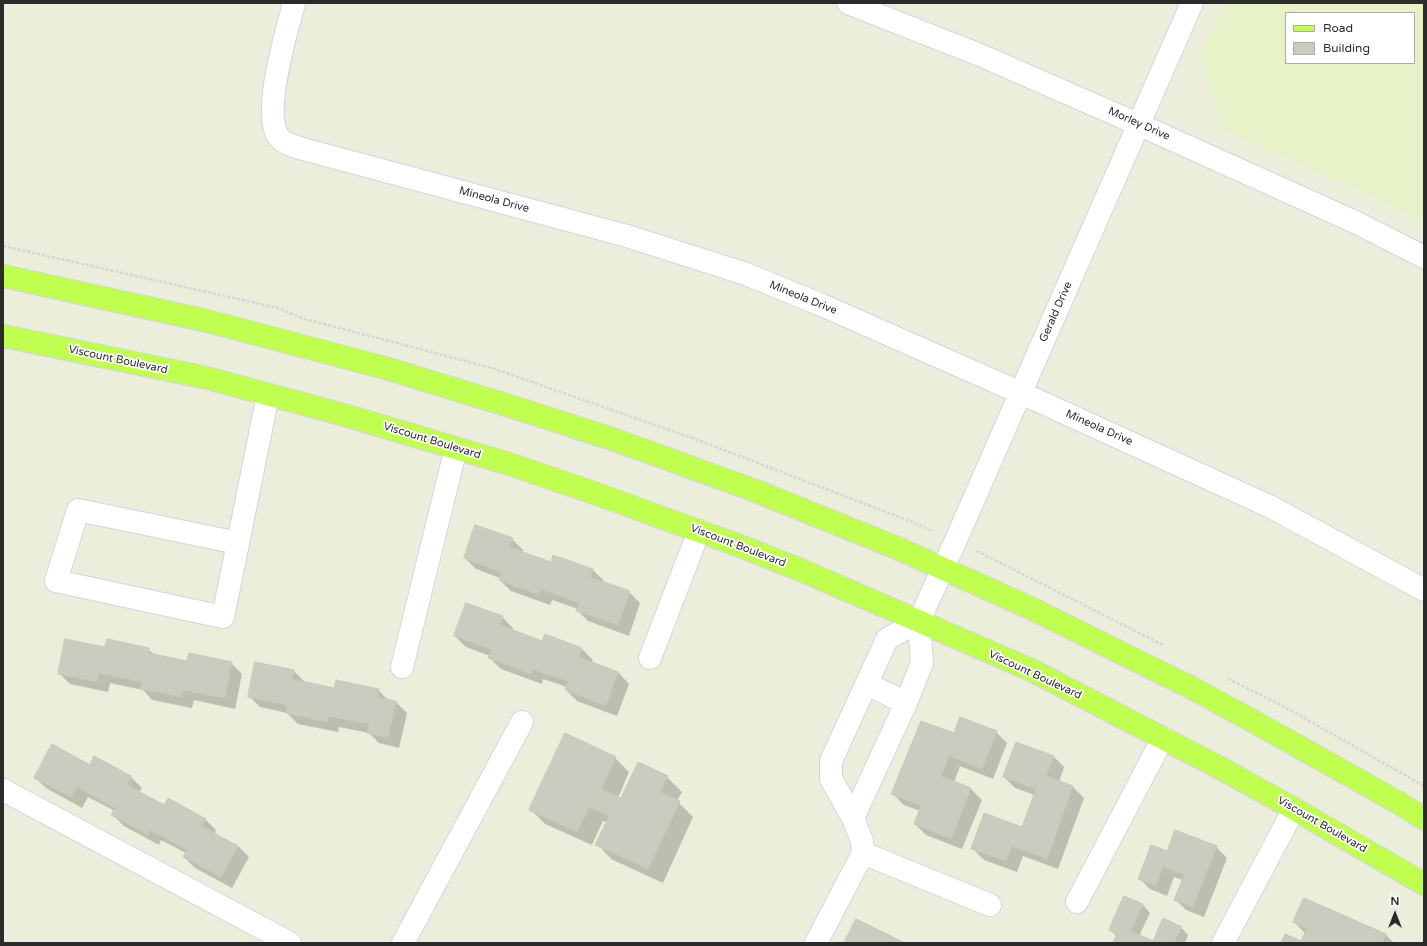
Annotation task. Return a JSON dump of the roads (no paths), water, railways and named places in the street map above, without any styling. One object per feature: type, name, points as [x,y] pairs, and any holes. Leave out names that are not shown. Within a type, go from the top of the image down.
[{"type":"main road","points":[[3,276],[207,320],[385,368],[519,408],[615,440],[753,490],[897,548],[1028,607],[1192,688],[1399,803],[1424,819]]},
{"type":"main road","name":"Viscount Boulevard","points":[[3,336],[207,378],[344,415],[509,464],[745,548],[803,571],[1030,670],[1163,738],[1294,809],[1424,884]]},
{"type":"street","name":"Mineola Drive","points":[[294,3],[278,68],[273,96],[273,121],[278,136],[284,142],[303,149],[627,236],[746,274],[824,306],[1021,392],[1271,507],[1424,590]]},
{"type":"street","name":"Morley Drive","points":[[848,3],[980,54],[1140,124],[1355,222],[1424,257]]},
{"type":"street","name":"Gerald Drive","points":[[919,621],[944,568],[1192,3]]},
{"type":"street","points":[[238,543],[78,510],[56,581],[224,617],[268,395]]},
{"type":"street","points":[[402,667],[456,448]]},
{"type":"street","points":[[650,658],[699,531]]},
{"type":"street","points":[[816,943],[863,853],[862,841],[853,818],[831,779],[831,761],[887,639],[919,621],[922,663],[906,703],[853,818]]},
{"type":"street","points":[[867,684],[906,703]]},
{"type":"street","points":[[403,943],[522,722]]},
{"type":"street","points":[[1077,902],[1163,738]]},
{"type":"street","points":[[3,790],[290,943]]},
{"type":"street","points":[[1223,943],[1294,809]]},
{"type":"street","points":[[863,853],[990,905]]}]
